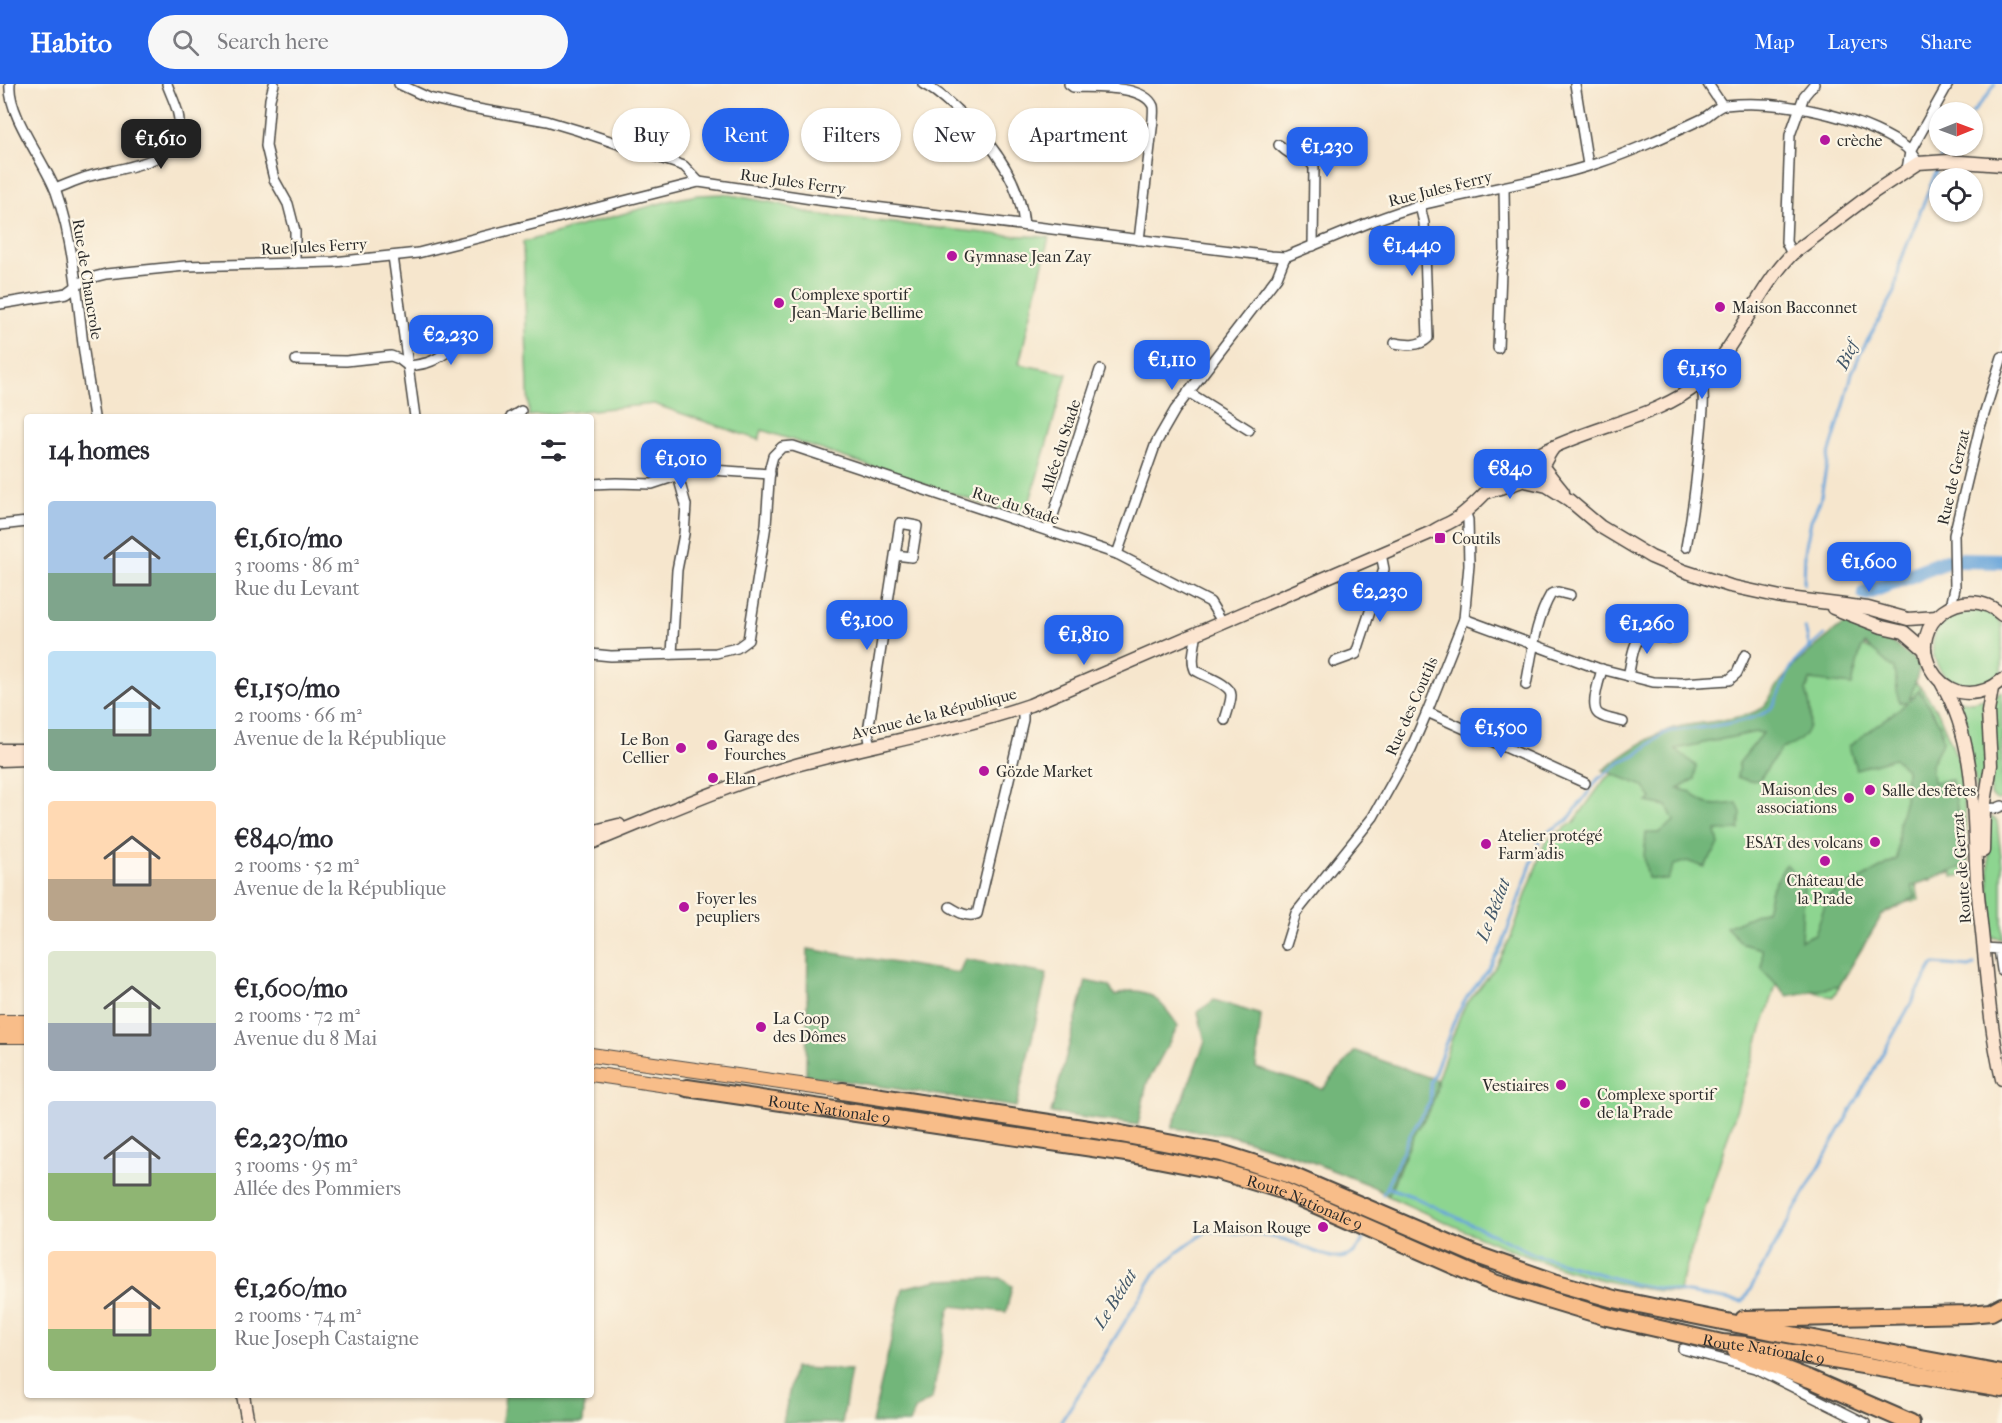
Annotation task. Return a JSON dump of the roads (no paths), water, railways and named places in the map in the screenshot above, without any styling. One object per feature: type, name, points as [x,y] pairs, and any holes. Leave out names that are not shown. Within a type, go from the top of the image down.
[{"type":"highway","name":"Route Nationale 9","points":[[687,1088],[1126,1153],[1219,1171],[1282,1190],[1494,1283],[1607,1317],[1722,1343],[2002,1389]]},
{"type":"highway","name":"Route Nationale 9","points":[[842,1091],[1194,1147],[1258,1163],[1474,1254],[1554,1282],[1614,1299],[2002,1374]]},
{"type":"highway","points":[[1719,1320],[1969,1314],[1991,1312],[2002,1306]]},
{"type":"highway","points":[[1722,1343],[1911,1423]]},
{"type":"main road","points":[[0,1022],[24,1022]]},
{"type":"main road","points":[[0,1036],[24,1036]]},
{"type":"main road","points":[[594,1055],[842,1091]]},
{"type":"main road","name":"Route Nationale 9","points":[[594,1074],[687,1088]]},
{"type":"street","name":"Rue de Chancrole","points":[[10,84],[4,95],[15,111],[55,189],[64,218],[77,286],[94,414]]},
{"type":"street","points":[[55,189],[88,176],[132,166],[160,156],[173,146],[179,129],[177,111],[167,84]]},
{"type":"street","points":[[274,84],[270,99],[266,146],[274,179],[288,204],[295,231],[295,263]]},
{"type":"street","points":[[399,84],[429,98],[547,121],[577,130],[684,166],[699,182]]},
{"type":"street","points":[[923,84],[934,90],[968,120],[991,146],[1011,177],[1020,201],[1024,225]]},
{"type":"street","points":[[1069,84],[1073,87],[1131,90],[1146,97],[1153,107],[1150,153],[1139,240]]},
{"type":"street","points":[[1575,84],[1588,165]]},
{"type":"street","points":[[1707,84],[1722,105],[1760,104],[1824,112],[1870,129],[1905,146],[1910,152],[1912,166]]},
{"type":"street","points":[[1792,254],[1786,242],[1790,135],[1804,96],[1814,84]]},
{"type":"street","points":[[1910,152],[1947,84]]},
{"type":"street","name":"Rue Jules Ferry","points":[[0,304],[67,293],[86,279],[106,274],[173,267],[334,262],[418,253],[699,182],[818,200],[1285,256],[1370,222],[1420,206],[1588,165],[1660,138],[1710,115],[1722,105]]},
{"type":"street","points":[[1279,145],[1290,154],[1301,155],[1310,160],[1314,167],[1313,246]]},
{"type":"street","name":"Avenue de la République","points":[[594,842],[767,774],[965,725],[1023,708],[1432,532],[1456,519],[1489,492],[1496,481],[1512,469],[1555,446],[1684,396],[1702,380],[1728,348],[1780,266],[1792,254],[1912,166],[1948,161],[2002,165]]},
{"type":"street","name":"Rue Jules Ferry","points":[[1498,348],[1501,272],[1505,251],[1504,187]]},
{"type":"street","points":[[1395,343],[1420,344],[1428,338],[1424,223],[1420,206]]},
{"type":"street","points":[[393,256],[415,414]]},
{"type":"street","points":[[1117,554],[1156,443],[1188,392],[1277,277],[1285,256]]},
{"type":"street","points":[[296,360],[346,361],[391,356],[408,366],[435,361],[474,337],[479,331]]},
{"type":"street","name":"Rue de Gerzat","points":[[1951,606],[1955,588],[1953,547],[1956,526],[1980,427],[2002,357]]},
{"type":"street","name":"Allée du Stade","points":[[1048,531],[1100,370]]},
{"type":"street","points":[[1686,547],[1694,508],[1704,396],[1702,380]]},
{"type":"street","points":[[1188,392],[1249,430]]},
{"type":"street","points":[[516,414],[521,411]]},
{"type":"street","name":"Rue du Stade","points":[[770,474],[773,456],[782,447],[793,446],[1117,554],[1210,602],[1223,623]]},
{"type":"street","name":"Avenue de la République","points":[[1489,492],[1525,481],[1542,466],[1555,446]]},
{"type":"street","points":[[1524,464],[1542,466],[1569,500]]},
{"type":"street","points":[[594,484],[652,484],[697,469],[770,474],[766,525],[748,640],[738,648],[716,653],[611,656],[594,654]]},
{"type":"street","points":[[672,654],[677,570],[684,534],[686,506],[678,476]]},
{"type":"street","points":[[1525,481],[1547,486],[1569,500],[1601,527],[1652,557],[1684,571],[1730,586],[1836,609],[1882,627],[1904,632],[1925,650]]},
{"type":"street","name":"Rue des Coutils","points":[[1286,945],[1296,914],[1373,817],[1411,749],[1427,712],[1464,619],[1469,565],[1466,511]]},
{"type":"street","points":[[0,525],[24,522]]},
{"type":"street","points":[[1334,662],[1356,654],[1384,568],[1382,554]]},
{"type":"street","points":[[871,747],[868,732],[895,555]]},
{"type":"street","points":[[1526,685],[1539,619],[1551,594],[1558,592],[1570,595]]},
{"type":"street","points":[[1800,600],[1868,608],[1908,619],[1937,617]]},
{"type":"street","points":[[1925,650],[1928,632],[1937,617],[1951,606],[1960,603],[1979,603],[2000,612]]},
{"type":"street","points":[[1464,619],[1602,669],[1653,682],[1729,680],[1737,673],[1744,655]]},
{"type":"street","points":[[1628,676],[1636,641],[1640,636],[1646,632],[1668,638]]},
{"type":"street","points":[[1196,634],[1196,646],[1192,660],[1195,670],[1230,690],[1231,696],[1225,720]]},
{"type":"street","name":"Route de Gerzat","points":[[1925,650],[1927,663],[1953,702],[1961,724],[1969,765],[1980,918],[1991,1022],[2002,1079]]},
{"type":"street","points":[[1602,669],[1594,701],[1596,712],[1598,715],[1623,722]]},
{"type":"street","points":[[1942,684],[1961,692],[1972,693],[1997,684]]},
{"type":"street","name":"Route de Gerzat","points":[[1984,948],[1984,809],[1991,765],[1988,712],[1997,684]]},
{"type":"street","points":[[950,907],[960,913],[973,916],[977,914],[1023,720],[1023,708]]},
{"type":"street","points":[[1427,712],[1585,783]]},
{"type":"street","points":[[0,750],[24,750]]},
{"type":"street","points":[[0,760],[24,759]]},
{"type":"street","points":[[1984,809],[2002,806]]},
{"type":"street","name":"Avenue de la République","points":[[594,831],[672,810]]},
{"type":"street","points":[[1984,948],[1999,949],[2002,970]]},
{"type":"street","points":[[1683,1349],[1755,1368],[1865,1423]]},
{"type":"street","points":[[244,1398],[248,1423]]},
{"type":"waterway","name":"Bief","points":[[1982,102],[1995,84]]},
{"type":"waterway","name":"Bief","points":[[1804,584],[1805,552],[1811,520],[1820,501],[1828,458],[1852,373],[1862,350],[1895,292],[1900,263],[1939,164]]},
{"type":"waterway","name":"Le Bédat","points":[[1962,560],[2002,561]]},
{"type":"waterway","name":"Le Bédat","points":[[1865,593],[1947,561]]},
{"type":"waterway","name":"Bief","points":[[1805,628],[1810,649]]},
{"type":"waterway","name":"Le Bédat","points":[[1383,1194],[1409,1137],[1430,1102],[1431,1082],[1456,1016],[1467,997],[1490,968],[1502,946],[1541,836],[1568,820],[1598,779],[1621,762],[1635,756],[1663,734],[1738,722],[1763,714],[1776,701],[1794,664],[1824,635]]},
{"type":"waterway","points":[[1386,1187],[1412,1196],[1536,1255],[1633,1284],[1743,1302],[1932,966],[1935,964],[1969,967],[1974,965]]},
{"type":"waterway","name":"Le Bédat","points":[[1060,1423],[1155,1273],[1178,1252],[1207,1231],[1276,1238],[1334,1258],[1348,1256],[1354,1252],[1363,1239]]},
{"type":"place","name":"crèche","points":[[1825,140]]},
{"type":"place","name":"Gymnase Jean Zay","points":[[952,256]]},
{"type":"place","name":"Complexe sportif Jean-Marie Bellime","points":[[779,303]]},
{"type":"place","name":"Maison Bacconnet","points":[[1720,307]]},
{"type":"place","name":"Coutils","points":[[1440,538]]},
{"type":"place","name":"Garage des Fourches","points":[[712,745]]},
{"type":"place","name":"Le Bon Cellier","points":[[681,748]]},
{"type":"place","name":"Gözde Market","points":[[984,771]]},
{"type":"place","name":"Elan","points":[[713,778]]},
{"type":"place","name":"Salle des fêtes","points":[[1870,790]]},
{"type":"place","name":"Maison des associations","points":[[1849,798]]},
{"type":"place","name":"ESAT des volcans","points":[[1875,842]]},
{"type":"place","name":"Atelier protégé Farm'adis","points":[[1486,844]]},
{"type":"place","name":"Château de la Prade","points":[[1825,861]]},
{"type":"place","name":"Foyer les peupliers","points":[[684,907]]},
{"type":"place","name":"La Coop des Dômes","points":[[761,1027]]},
{"type":"place","name":"Vestiaires","points":[[1561,1085]]},
{"type":"place","name":"Complexe sportif de la Prade","points":[[1585,1103]]},
{"type":"place","name":"La Maison Rouge","points":[[1323,1227]]}]
